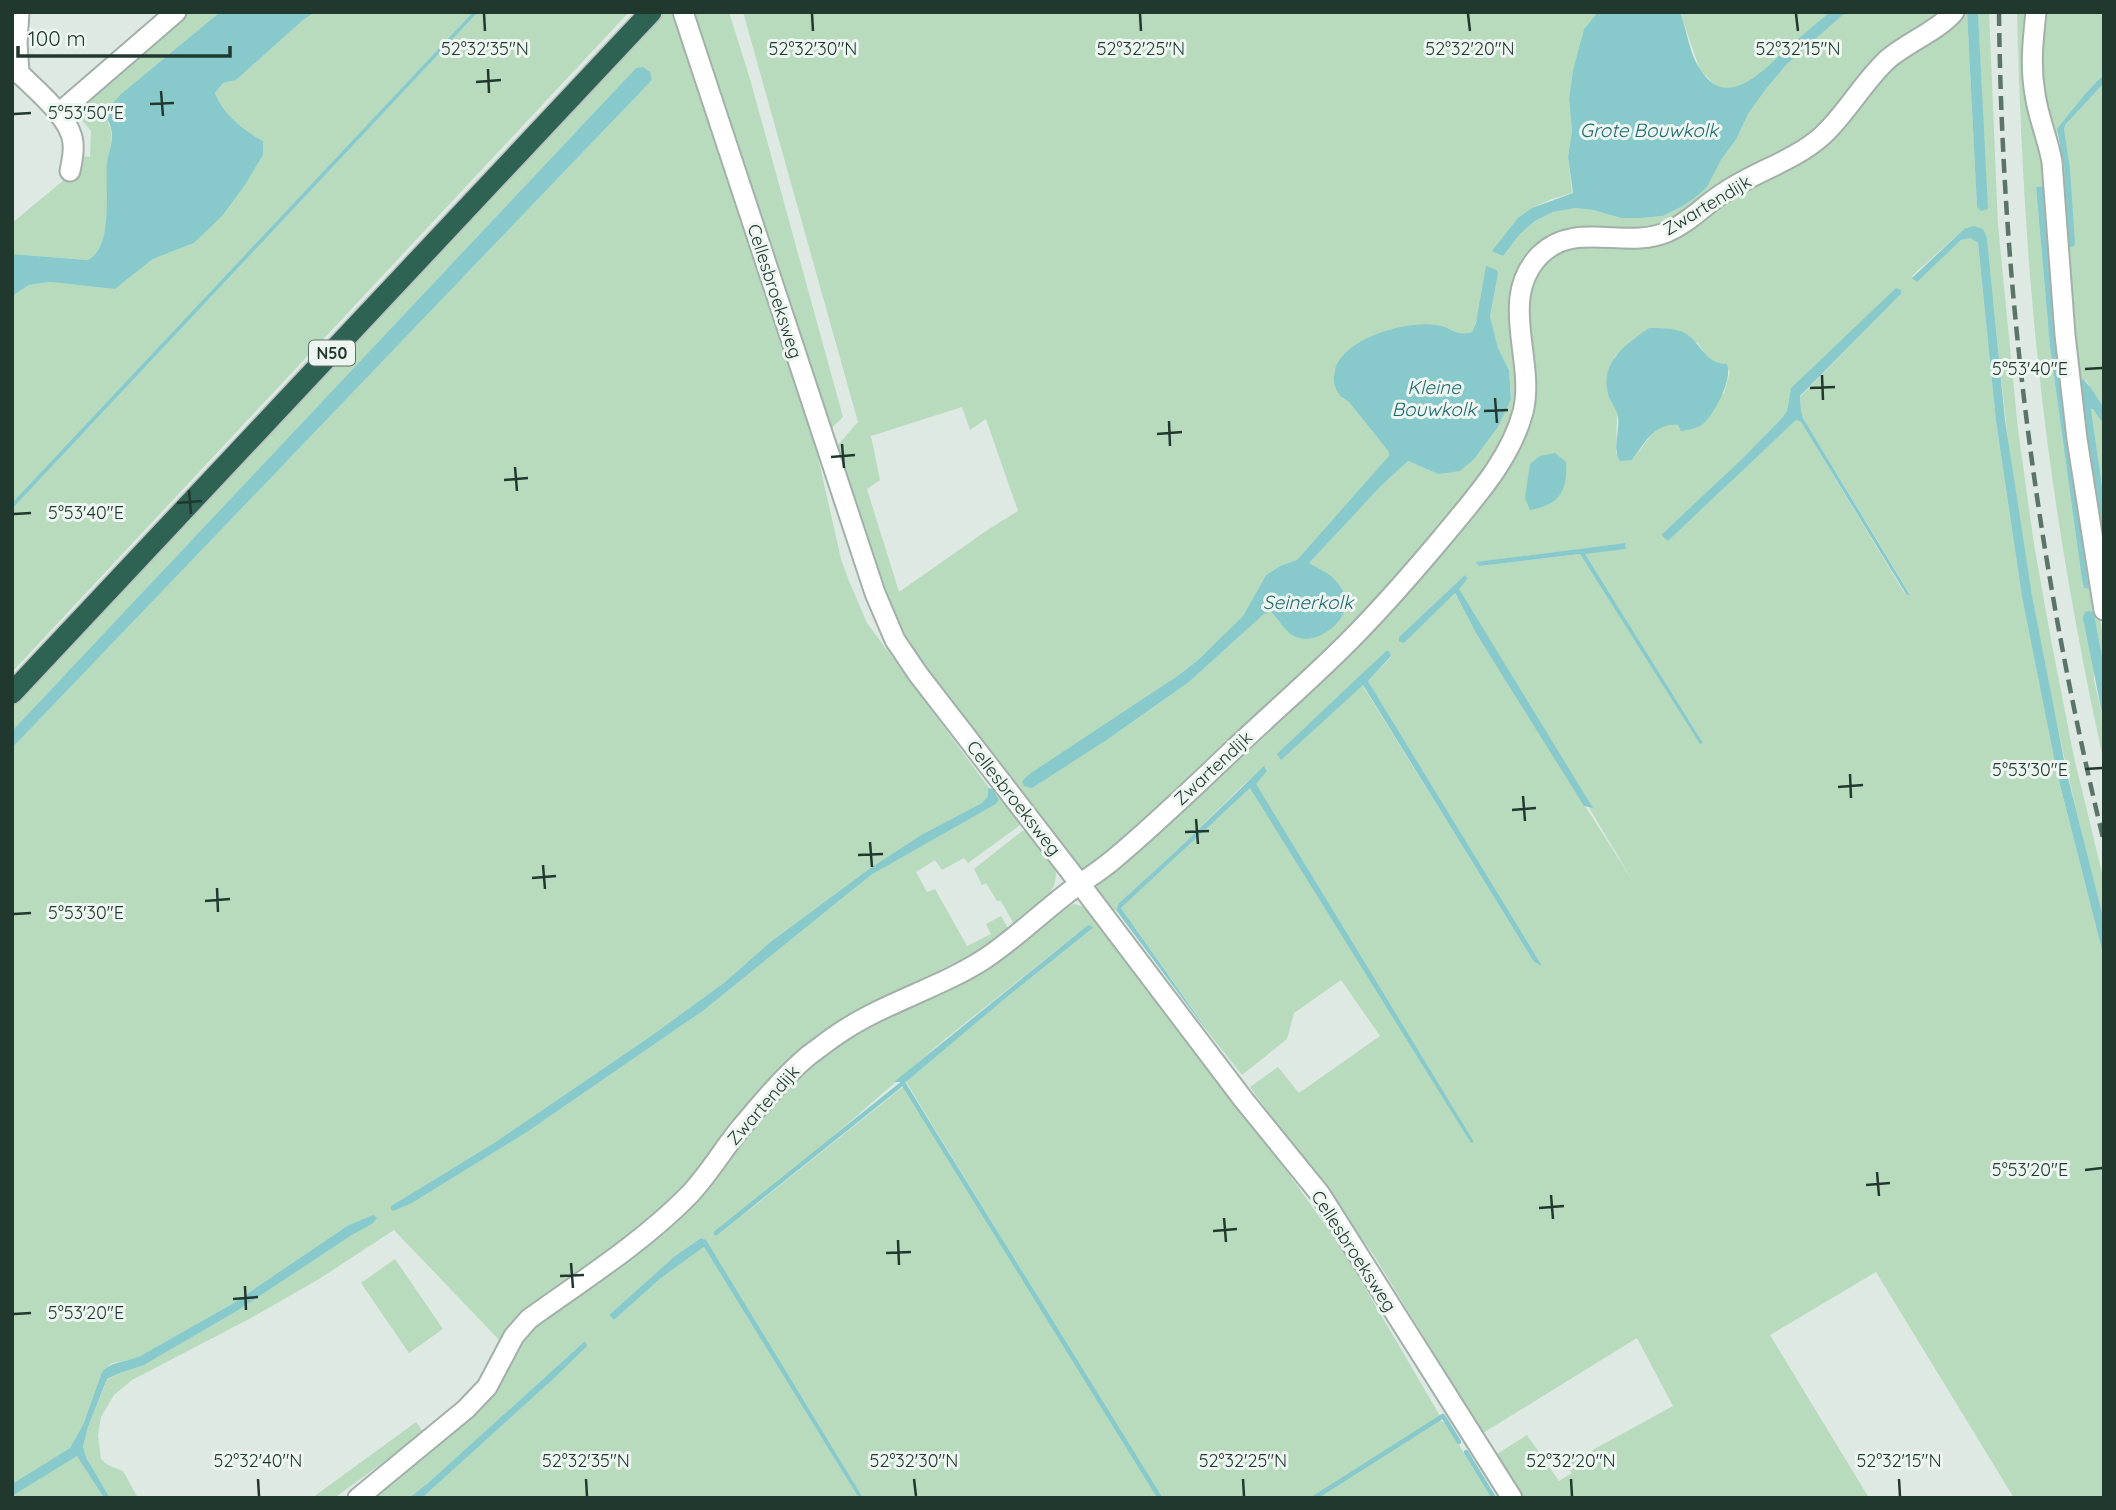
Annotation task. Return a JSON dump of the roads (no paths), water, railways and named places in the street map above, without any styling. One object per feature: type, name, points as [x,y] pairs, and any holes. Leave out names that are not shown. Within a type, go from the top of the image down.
[{"type":"highway","name":"N50","points":[[12,681],[640,12]]},
{"type":"highway","name":"N50","points":[[12,693],[651,12]]},
{"type":"street","points":[[19,12],[15,73],[59,113],[69,128],[73,141],[69,171]]},
{"type":"street","points":[[59,113],[176,12]]},
{"type":"street","name":"Zwartendijk","points":[[358,1498],[466,1409],[486,1387],[514,1336],[529,1319],[649,1231],[691,1193],[739,1130],[802,1061],[843,1031],[980,961],[1019,935],[1154,824],[1357,633],[1431,551],[1490,477],[1511,442],[1524,406],[1526,379],[1520,331],[1520,300],[1528,271],[1538,257],[1568,239],[1643,238],[1675,228],[1732,187],[1802,151],[1819,138],[1881,65],[1909,43],[1946,21],[1954,12]]},
{"type":"street","points":[[2036,12],[2032,62],[2035,95],[2052,162],[2065,335],[2077,439],[2104,610]]},
{"type":"street","name":"Cellesbroeksweg","points":[[685,17],[885,619],[895,640],[918,674],[1243,1099],[1320,1194],[1512,1498]]},
{"type":"water","points":[[220,12],[315,12],[236,80],[223,83],[215,93],[234,121],[263,141],[263,155],[245,185],[222,216],[194,243],[153,259],[115,289],[50,282],[29,285],[12,296],[12,254],[87,260],[96,254],[105,231],[107,163],[112,136],[107,110],[121,94]]},
{"type":"water","points":[[473,12],[478,12],[12,509],[12,503]]},
{"type":"water","name":"Grote Bouwkolk","points":[[1598,12],[1680,12],[1700,69],[1711,82],[1722,87],[1733,87],[1757,75],[1830,12],[1846,12],[1787,64],[1766,89],[1748,114],[1737,138],[1721,160],[1707,187],[1696,197],[1663,216],[1621,218],[1575,208],[1553,212],[1535,221],[1520,234],[1503,256],[1492,251],[1518,218],[1532,208],[1573,193],[1568,157],[1572,131],[1569,99],[1573,70],[1584,29]]},
{"type":"water","points":[[1967,12],[1978,12],[1988,209],[1981,211],[1977,207]]},
{"type":"water","points":[[643,67],[650,72],[652,80],[12,748],[12,731],[636,68]]},
{"type":"water","points":[[2104,74],[2104,83],[2064,129],[2070,168],[2075,245],[2071,247],[2064,166],[2057,129]]},
{"type":"water","points":[[2043,186],[2055,345],[2089,589],[2084,588],[2082,580],[2050,347],[2036,187]]},
{"type":"water","points":[[1974,226],[1983,229],[1987,238],[2005,420],[2032,596],[2066,770],[2104,921],[2104,958],[2057,773],[2022,597],[1996,421],[1978,243],[1970,238],[1961,240],[1917,282],[1912,278],[1964,229]]},
{"type":"water","name":"Kleine Bouwkolk","points":[[1486,266],[1497,270],[1498,274],[1490,316],[1498,348],[1509,370],[1511,399],[1498,427],[1475,458],[1460,471],[1438,474],[1408,461],[1309,563],[1333,578],[1344,593],[1345,609],[1336,625],[1320,636],[1302,639],[1288,632],[1271,612],[1264,614],[1189,682],[1032,788],[1024,786],[1022,781],[1031,773],[1198,660],[1243,616],[1266,575],[1297,560],[1389,456],[1389,452],[1336,388],[1336,367],[1343,356],[1366,339],[1410,325],[1436,325],[1457,333],[1472,332]]},
{"type":"water","points":[[1896,288],[1901,290],[1901,294],[1800,396],[1803,418],[1910,595],[1906,594],[1801,422],[1796,420],[1668,541],[1661,535],[1782,418],[1787,411],[1791,388]]},
{"type":"water","points":[[1649,328],[1683,332],[1713,361],[1727,364],[1727,378],[1717,404],[1703,424],[1681,431],[1678,425],[1663,427],[1651,435],[1632,460],[1620,461],[1616,449],[1618,419],[1608,393],[1608,372],[1617,354]]},
{"type":"water","points":[[2083,379],[2104,408],[2104,425],[2091,409],[2104,500],[2104,547],[2080,381]]},
{"type":"water","points":[[1555,453],[1566,462],[1563,489],[1555,500],[1530,510],[1525,498],[1530,464],[1540,456]]},
{"type":"water","points":[[1625,543],[1626,549],[1585,554],[1703,743],[1700,744],[1580,554],[1479,566],[1476,562]]},
{"type":"water","points":[[1465,575],[1468,578],[1459,589],[1593,808],[1584,806],[1477,635],[1455,593],[1404,643],[1399,641],[1399,637]]},
{"type":"water","points":[[2085,612],[2094,613],[2104,667],[2104,723],[2083,618]]},
{"type":"water","points":[[1389,651],[1391,656],[1368,681],[1542,966],[1534,962],[1363,685],[1281,760],[1277,754]]},
{"type":"water","points":[[1264,766],[1267,771],[1256,784],[1474,1142],[1471,1143],[1250,788],[1121,908],[1205,1027],[1116,910],[1119,903]]},
{"type":"water","points":[[988,788],[993,789],[999,800],[996,804],[871,875],[704,1010],[527,1132],[412,1203],[393,1211],[391,1209],[391,1206],[494,1143],[651,1036],[725,982],[769,943],[869,869],[921,835],[982,803],[988,796]]},
{"type":"water","points":[[1088,925],[1094,927],[906,1082],[894,1082]]},
{"type":"water","points":[[373,1215],[377,1218],[372,1224],[237,1311],[144,1365],[107,1379],[83,1447],[110,1498],[104,1498],[77,1456],[12,1496],[12,1484],[70,1448],[83,1425],[102,1372],[106,1368],[142,1355],[232,1304],[347,1226]]},
{"type":"water","points":[[701,1238],[706,1240],[863,1498],[859,1498],[704,1247],[661,1278],[614,1320],[609,1315],[675,1256]]},
{"type":"water","points":[[585,1341],[587,1346],[550,1382],[422,1498],[409,1498],[428,1483]]},
{"type":"waterway","points":[[716,1233],[903,1083],[1160,1498]]},
{"type":"waterway","points":[[1314,1498],[1443,1416],[1459,1442]]},
{"type":"waterway","points":[[1466,1452],[1494,1498]]},
{"type":"railway","points":[[1999,12],[2007,222],[2028,430],[2060,637],[2104,842]]},
{"type":"water label","name":"Seinerkolk","points":[[1308,602]]}]
